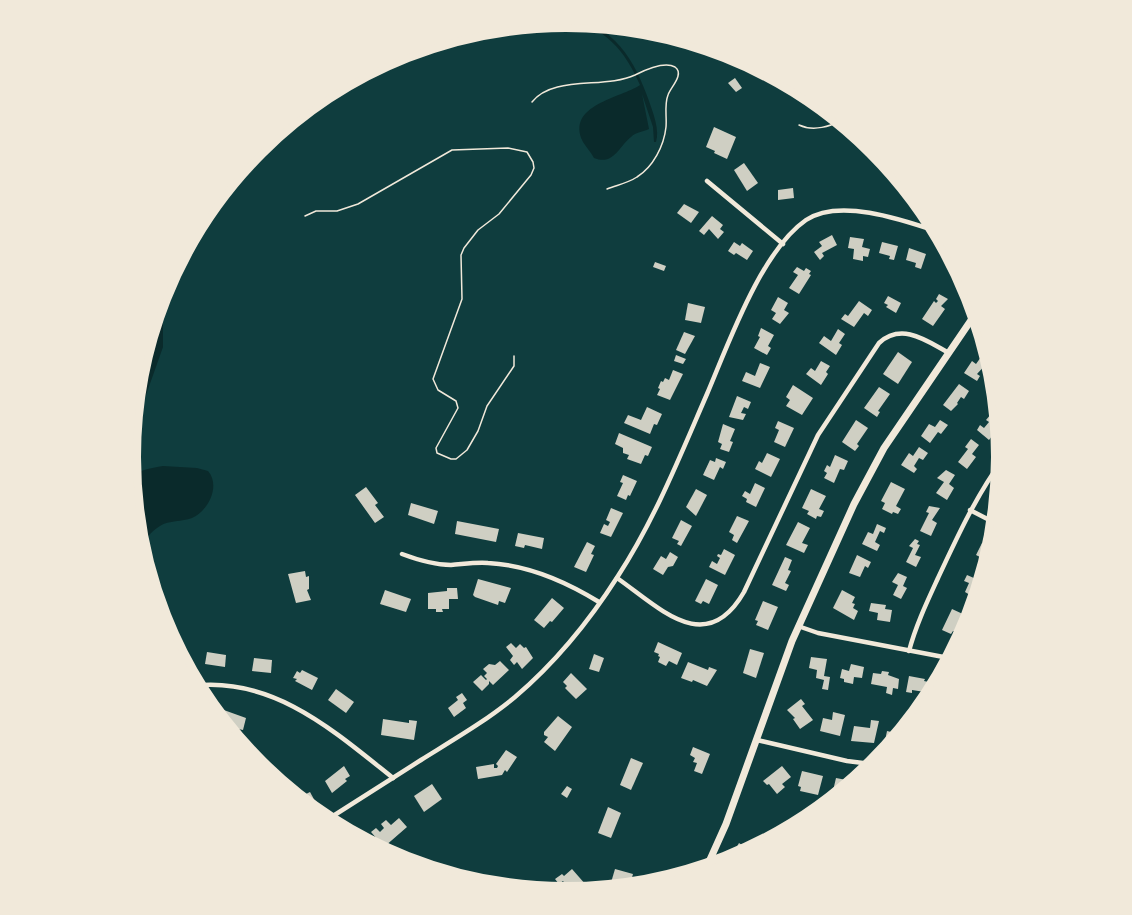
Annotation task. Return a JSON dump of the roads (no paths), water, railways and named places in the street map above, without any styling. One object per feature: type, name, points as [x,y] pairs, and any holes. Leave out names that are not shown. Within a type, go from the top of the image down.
[{"type":"main road","points":[[709,862],[726,824],[798,626],[854,504],[877,459],[972,319]]},
{"type":"street","points":[[707,181],[783,244]]},
{"type":"street","points":[[332,817],[465,733],[520,692],[559,653],[617,578],[659,503],[754,289],[783,244],[808,219],[831,212],[857,212],[930,230]]},
{"type":"street","points":[[617,578],[687,623],[709,624],[724,617],[744,592],[818,435],[879,343],[891,335],[908,333],[949,353]]},
{"type":"street","points":[[909,651],[917,625],[970,510],[994,472]]},
{"type":"street","points":[[970,510],[990,520]]},
{"type":"street","points":[[402,554],[433,564],[487,562],[528,569],[564,582],[599,602]]},
{"type":"street","points":[[798,626],[818,633],[946,657]]},
{"type":"street","points":[[202,685],[234,687],[261,693],[288,703],[325,725],[393,778]]},
{"type":"street","points":[[757,740],[866,763]]},
{"type":"water","points":[[594,29],[601,30],[610,36],[629,58],[637,72],[657,127],[657,137],[654,142],[653,127],[642,94],[649,129],[633,135],[616,154],[601,160],[594,158],[583,142],[580,129],[582,119],[598,104],[640,85],[621,51],[603,34]]},
{"type":"water","points":[[162,316],[163,347],[146,395],[141,402],[145,374]]},
{"type":"water","points":[[163,466],[208,471],[212,477],[213,491],[208,504],[198,515],[164,524],[145,540],[138,474]]}]
